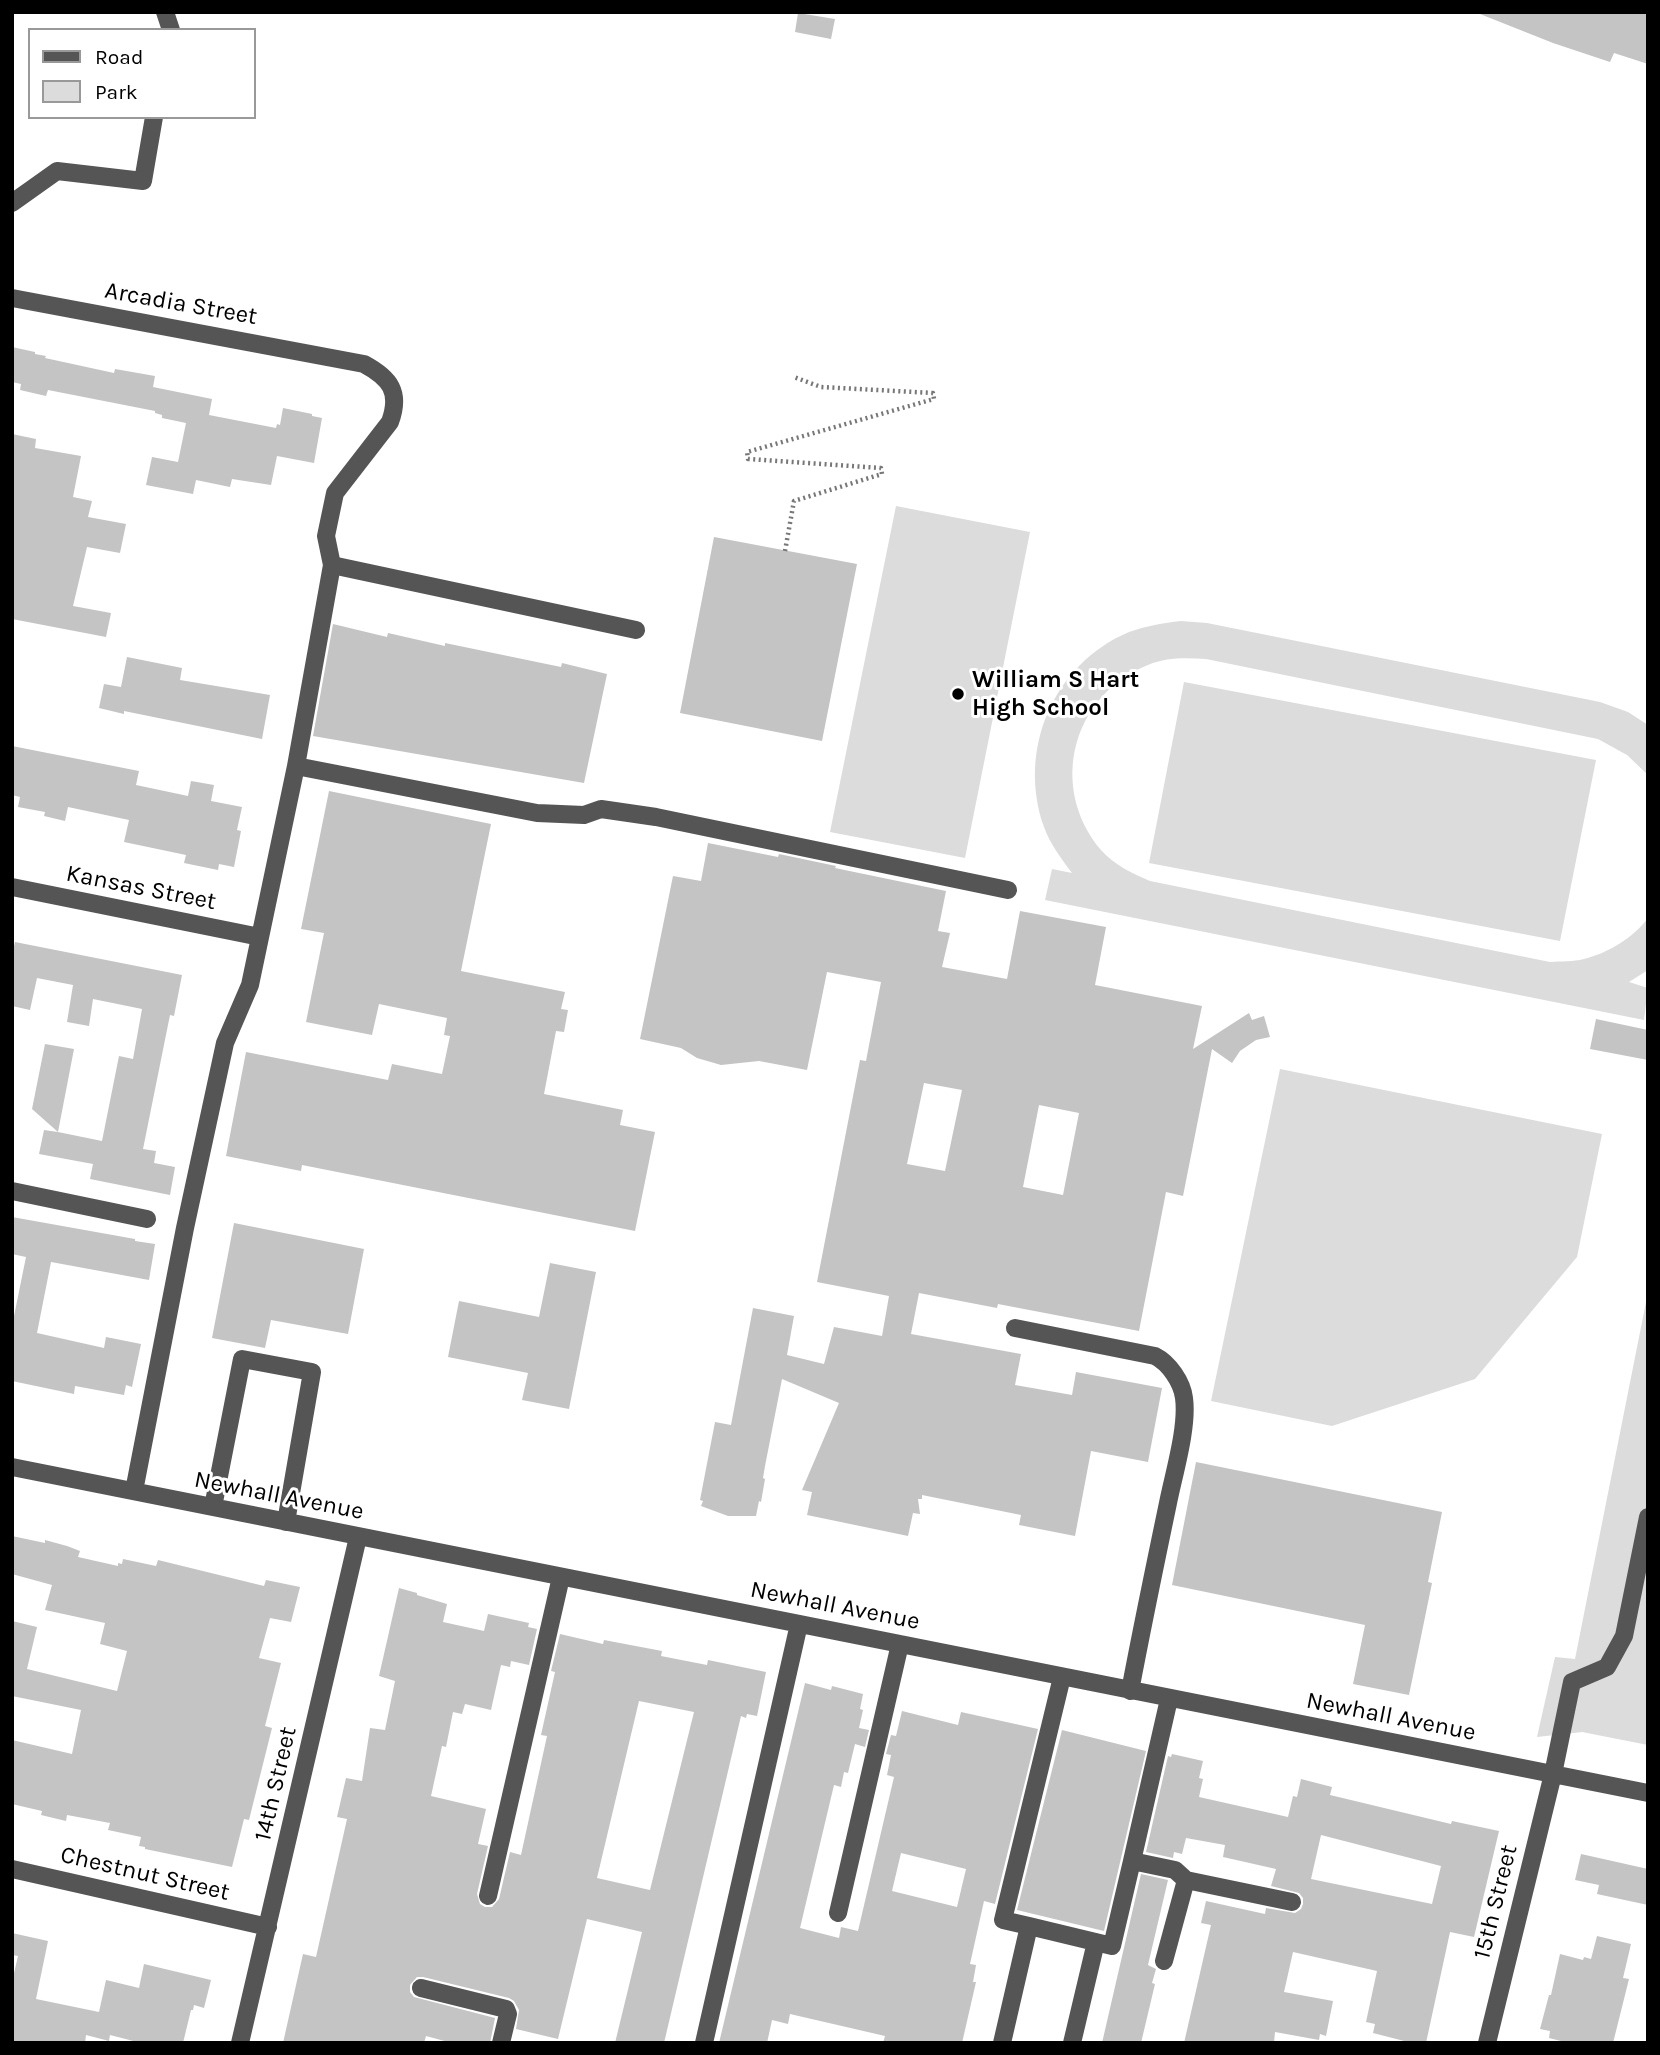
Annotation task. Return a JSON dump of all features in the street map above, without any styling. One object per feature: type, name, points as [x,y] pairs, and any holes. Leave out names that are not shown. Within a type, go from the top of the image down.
[{"type":"street","points":[[12,203],[57,171],[143,181],[154,119]]},
{"type":"street","name":"Arcadia Street","points":[[12,298],[342,359],[364,364],[379,372],[389,382],[394,394],[395,409],[390,422],[335,493],[326,536],[332,565]]},
{"type":"street","points":[[134,1491],[185,1228],[225,1043],[250,985],[296,765],[332,565],[636,630]]},
{"type":"street","points":[[296,765],[537,813],[584,815],[601,809],[656,817],[1008,890]]},
{"type":"street","name":"Kansas Street","points":[[12,887],[260,937]]},
{"type":"street","points":[[12,1191],[147,1219]]},
{"type":"street","points":[[1016,1328],[1155,1356],[1170,1368],[1184,1394],[1186,1412],[1177,1462],[1129,1691]]},
{"type":"street","points":[[213,1507],[242,1359],[312,1372],[286,1522]]},
{"type":"street","name":"Newhall Avenue","points":[[12,1467],[1648,1793]]},
{"type":"street","name":"15th Street","points":[[1488,2043],[1553,1774],[1572,1682],[1607,1667],[1624,1636],[1648,1517]]},
{"type":"street","name":"14th Street","points":[[240,2043],[358,1537]]},
{"type":"street","points":[[488,1896],[561,1577]]},
{"type":"street","points":[[704,2043],[799,1624]]},
{"type":"street","points":[[838,1913],[900,1644]]},
{"type":"street","points":[[1062,1677],[1003,1920],[1112,1946],[1169,1699]]},
{"type":"street","points":[[1132,1861],[1175,1870],[1186,1880],[1292,1902]]},
{"type":"street","name":"Chestnut Street","points":[[12,1869],[268,1927]]},
{"type":"street","points":[[1164,1962],[1186,1880]]},
{"type":"street","points":[[1002,2043],[1029,1926]]},
{"type":"street","points":[[1072,2043],[1096,1942]]},
{"type":"street","points":[[421,1988],[506,2009],[508,2014],[501,2043]]},
{"type":"path","points":[[785,551],[794,501],[882,474],[881,468],[748,459],[747,452],[934,399],[933,393],[821,387],[794,377]]},
{"type":"green space","points":[[896,506],[1030,532],[965,858],[830,832]]},
{"type":"green space","points":[[1181,621],[1207,623],[1600,702],[1628,712],[1648,725],[1648,775],[1627,755],[1598,739],[1206,659],[1169,659],[1155,662],[1122,679],[1101,698],[1086,720],[1076,745],[1073,772],[1075,799],[1085,825],[1106,855],[1150,881],[1550,962],[1580,960],[1602,953],[1627,938],[1648,918],[1648,970],[1629,982],[1648,988],[1644,1020],[1045,900],[1052,869],[1072,873],[1046,833],[1037,798],[1035,769],[1039,740],[1048,713],[1062,687],[1080,665],[1102,646],[1135,630]]},
{"type":"green space","points":[[1184,682],[1596,760],[1560,941],[1149,863]]},
{"type":"green space","points":[[1280,1069],[1602,1134],[1577,1257],[1475,1379],[1332,1426],[1211,1401]]},
{"type":"green space","points":[[1648,1292],[1648,1745],[1582,1732],[1537,1737],[1555,1657],[1575,1659]]},
{"type":"building","points":[[1480,12],[1648,12],[1648,64],[1614,53],[1610,62],[1553,43]]},
{"type":"building","points":[[798,13],[835,19],[831,39],[795,32]]},
{"type":"building","points":[[12,347],[35,352],[46,356],[45,358],[114,373],[115,369],[155,376],[153,387],[212,399],[209,415],[276,428],[277,424],[280,425],[283,408],[312,414],[322,418],[314,463],[277,456],[271,485],[232,479],[230,487],[196,480],[193,494],[146,485],[152,457],[178,462],[186,423],[162,418],[162,415],[155,411],[48,390],[46,396],[20,390],[21,384],[12,382]]},
{"type":"building","points":[[12,434],[36,439],[35,448],[81,456],[73,497],[92,501],[88,517],[126,524],[120,553],[87,547],[73,606],[111,613],[106,637],[12,619]]},
{"type":"building","points":[[714,537],[857,564],[822,741],[680,713]]},
{"type":"building","points":[[333,624],[387,637],[388,633],[561,667],[562,663],[607,674],[584,783],[313,736]]},
{"type":"building","points":[[127,657],[182,668],[180,680],[270,695],[262,739],[99,708],[104,684],[121,687]]},
{"type":"building","points":[[12,746],[139,771],[136,785],[188,796],[191,781],[214,785],[211,801],[242,807],[237,830],[241,831],[234,867],[219,864],[218,870],[184,863],[186,855],[124,842],[129,820],[68,807],[65,821],[44,816],[45,812],[18,807],[20,797],[12,795]]},
{"type":"building","points":[[329,791],[491,824],[461,971],[565,992],[561,1009],[568,1010],[564,1032],[556,1031],[544,1094],[623,1110],[620,1125],[655,1132],[635,1231],[302,1165],[301,1171],[226,1156],[246,1052],[388,1080],[392,1064],[442,1074],[450,1036],[444,1035],[447,1018],[379,1004],[372,1035],[306,1022],[324,933],[301,929]]},
{"type":"building","points":[[708,843],[778,857],[779,854],[946,891],[938,931],[950,933],[942,967],[1007,979],[1020,911],[1106,927],[1095,985],[1202,1006],[1193,1049],[1249,1013],[1252,1020],[1264,1016],[1270,1037],[1256,1040],[1240,1051],[1232,1063],[1212,1049],[1183,1196],[1166,1192],[1139,1331],[998,1304],[997,1308],[919,1293],[911,1334],[1021,1354],[1015,1385],[1072,1395],[1076,1372],[1162,1388],[1148,1462],[1091,1451],[1075,1536],[1019,1525],[1021,1515],[922,1495],[922,1499],[918,1499],[920,1514],[913,1513],[908,1536],[807,1515],[812,1492],[802,1490],[839,1403],[782,1379],[765,1466],[761,1502],[759,1501],[756,1516],[728,1516],[701,1506],[715,1422],[731,1425],[753,1308],[794,1316],[787,1355],[824,1364],[834,1327],[882,1336],[889,1296],[817,1282],[860,1060],[866,1061],[881,982],[827,972],[807,1070],[759,1061],[721,1065],[697,1058],[681,1048],[640,1039],[673,876],[701,881]],"holes":[[[924,1083],[962,1090],[945,1171],[907,1164]],[[1039,1105],[1079,1113],[1063,1195],[1023,1187]]]},
{"type":"building","points":[[15,942],[182,975],[174,1016],[170,1015],[143,1149],[156,1151],[154,1163],[175,1167],[170,1195],[90,1179],[93,1164],[39,1154],[44,1130],[102,1141],[119,1056],[133,1059],[142,1009],[93,999],[89,1026],[67,1022],[73,985],[37,978],[30,1010],[12,1006],[12,954]]},
{"type":"building","points":[[1596,1019],[1648,1030],[1648,1060],[1590,1049]]},
{"type":"building","points":[[45,1044],[74,1049],[58,1132],[32,1109]]},
{"type":"building","points":[[12,1217],[155,1244],[149,1280],[51,1262],[37,1333],[104,1348],[106,1337],[141,1344],[132,1387],[126,1385],[124,1395],[75,1386],[74,1394],[12,1381],[12,1326],[26,1257],[12,1254]]},
{"type":"building","points":[[234,1223],[364,1249],[348,1334],[271,1320],[265,1348],[212,1338]]},
{"type":"building","points":[[550,1263],[596,1272],[569,1409],[522,1400],[528,1373],[448,1357],[459,1301],[539,1317]]},
{"type":"building","points":[[1196,1462],[1442,1512],[1428,1582],[1432,1583],[1409,1695],[1353,1684],[1365,1625],[1172,1585]]},
{"type":"building","points":[[12,1536],[67,1546],[80,1551],[78,1557],[118,1566],[123,1559],[156,1566],[158,1560],[264,1586],[266,1580],[300,1587],[291,1622],[270,1618],[259,1658],[281,1663],[265,1726],[272,1728],[249,1820],[244,1819],[232,1867],[145,1849],[139,1846],[141,1837],[108,1830],[110,1823],[67,1815],[66,1821],[41,1815],[42,1811],[12,1804],[12,1740],[72,1754],[81,1710],[12,1696],[12,1621],[37,1627],[27,1669],[117,1691],[127,1651],[100,1644],[105,1623],[45,1610],[52,1585],[12,1574]]},
{"type":"building","points":[[399,1588],[447,1604],[443,1622],[484,1631],[488,1614],[529,1623],[528,1627],[537,1629],[529,1665],[511,1661],[510,1667],[501,1665],[491,1710],[465,1704],[462,1714],[453,1712],[431,1796],[486,1809],[478,1844],[488,1846],[477,1894],[480,1904],[492,1907],[499,1899],[510,1852],[521,1855],[547,1736],[541,1735],[555,1672],[551,1671],[560,1634],[603,1644],[604,1640],[662,1651],[661,1656],[707,1665],[708,1660],[766,1672],[757,1716],[741,1716],[664,2043],[615,2043],[642,1932],[587,1919],[558,2039],[516,2029],[519,2010],[509,1998],[417,1977],[410,1985],[410,1992],[414,1997],[495,2018],[490,2043],[452,2043],[426,2036],[424,2043],[283,2043],[303,1954],[316,1957],[347,1819],[337,1817],[346,1778],[362,1781],[370,1728],[385,1730],[395,1681],[379,1676]],"holes":[[[639,1701],[694,1712],[650,1890],[597,1878]]]},
{"type":"building","points":[[805,1683],[863,1694],[859,1728],[869,1730],[865,1747],[855,1744],[848,1773],[844,1772],[841,1787],[834,1785],[800,1928],[839,1938],[841,1927],[858,1931],[894,1777],[887,1775],[891,1755],[886,1754],[891,1735],[896,1736],[902,1711],[958,1725],[961,1712],[1038,1729],[995,1904],[984,1901],[970,1964],[976,1965],[973,1982],[976,1982],[962,2043],[883,2043],[885,2036],[790,2014],[788,2024],[772,2020],[767,2043],[719,2043]],"holes":[[[901,1853],[966,1869],[957,1907],[892,1891]]]},
{"type":"building","points":[[1062,1730],[1146,1751],[1104,1931],[1017,1910]]},
{"type":"building","points":[[1172,1754],[1203,1761],[1199,1797],[1288,1817],[1301,1779],[1332,1787],[1330,1795],[1451,1824],[1452,1821],[1499,1831],[1474,1937],[1450,1932],[1426,2043],[1412,2043],[1373,2033],[1375,2024],[1366,2022],[1377,1971],[1293,1952],[1284,1992],[1333,2001],[1326,2036],[1320,2034],[1319,2040],[1275,2032],[1274,2043],[1184,2043],[1211,1925],[1201,1923],[1206,1901],[1265,1914],[1266,1908],[1295,1913],[1301,1909],[1303,1898],[1299,1893],[1271,1886],[1276,1869],[1223,1857],[1225,1845],[1186,1838],[1182,1854],[1174,1852],[1173,1858],[1146,1852],[1168,1756],[1171,1757]],"holes":[[[1321,1835],[1441,1866],[1432,1904],[1311,1879]]]},
{"type":"building","points":[[1581,1854],[1648,1869],[1648,1905],[1597,1894],[1599,1885],[1575,1880]]},
{"type":"building","points":[[1141,1874],[1168,1880],[1148,1965],[1156,1969],[1152,1983],[1155,1984],[1141,2043],[1102,2043]]},
{"type":"building","points":[[12,1933],[48,1941],[36,1999],[99,2012],[106,1980],[139,1988],[144,1964],[211,1980],[204,2008],[194,2005],[191,2010],[183,2043],[141,2043],[110,2035],[109,2041],[86,2035],[85,2043],[12,2043],[12,1982],[18,1956],[12,1955]]},
{"type":"building","points":[[1597,1936],[1631,1944],[1623,1978],[1629,1979],[1613,2043],[1569,2043],[1549,2038],[1550,2031],[1540,2029],[1560,1954],[1583,1960],[1584,1957],[1591,1959]]},
{"type":"place","name":"William S Hart High School","points":[[958,694]]}]
